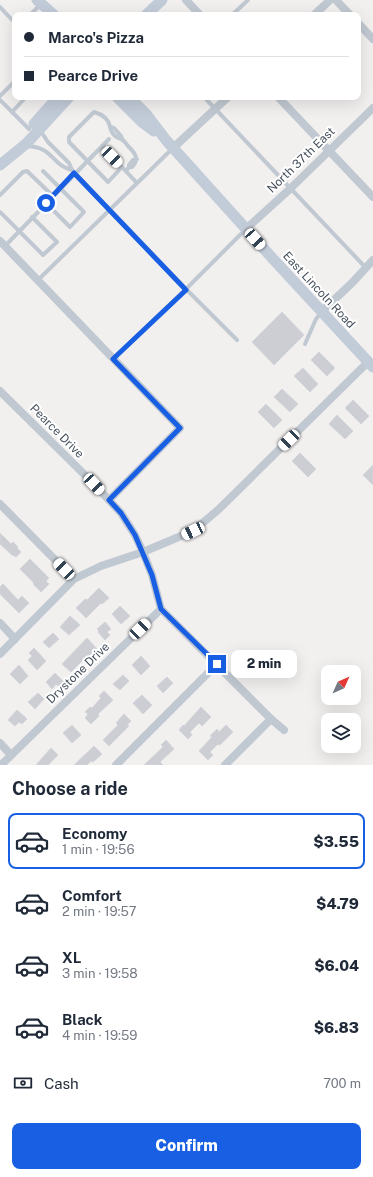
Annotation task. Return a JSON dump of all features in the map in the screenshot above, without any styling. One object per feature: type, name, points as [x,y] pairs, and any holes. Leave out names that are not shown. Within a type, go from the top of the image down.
[{"type":"main road","points":[[149,12],[162,0]]},
{"type":"main road","points":[[38,5],[49,12]]},
{"type":"main road","points":[[0,164],[23,146],[56,100]]},
{"type":"main road","points":[[0,164],[65,100]]},
{"type":"main road","name":"East Lincoln Road","points":[[121,100],[142,122],[170,144]]},
{"type":"main road","name":"East Lincoln Road","points":[[132,100],[147,115],[170,144],[246,229],[371,365]]},
{"type":"street","points":[[186,0],[197,12]]},
{"type":"street","points":[[317,12],[330,0]]},
{"type":"street","points":[[336,0],[347,12]]},
{"type":"street","points":[[361,26],[373,39]]},
{"type":"street","points":[[170,144],[215,110],[225,100]]},
{"type":"street","points":[[281,100],[373,197]]},
{"type":"street","name":"North 37th East","points":[[246,229],[291,188],[373,108]]},
{"type":"street","points":[[2,246],[38,280],[180,428],[109,500]]},
{"type":"street","points":[[321,312],[373,260]]},
{"type":"street","points":[[0,654],[74,580],[102,566],[143,552],[193,531],[218,510],[371,365]]},
{"type":"street","name":"Pearce Drive","points":[[0,391],[121,513],[135,535],[143,552],[152,575],[161,609]]},
{"type":"street","points":[[0,504],[74,580]]},
{"type":"street","points":[[161,609],[271,719],[284,730]]},
{"type":"street","name":"Drystone Drive","points":[[1,765],[161,609]]},
{"type":"street","points":[[0,623],[16,639]]},
{"type":"street","points":[[116,765],[217,664]]},
{"type":"street","points":[[225,765],[271,719]]},
{"type":"street","points":[[0,743],[11,755]]},
{"type":"lane","points":[[235,12],[248,0]]},
{"type":"lane","points":[[0,8],[12,20]]},
{"type":"lane","points":[[0,96],[12,84]]},
{"type":"lane","points":[[0,100],[12,112],[34,129],[69,163],[73,172],[186,290],[238,340]]},
{"type":"lane","points":[[12,112],[23,100]]},
{"type":"lane","points":[[207,100],[366,268]]},
{"type":"lane","points":[[94,112],[99,113],[104,117],[111,131],[118,139],[122,139],[134,152],[137,159],[132,168],[126,169],[108,182],[87,161],[69,142],[69,137],[94,112]]},
{"type":"lane","points":[[2,246],[53,196],[73,172],[87,161],[109,138]]},
{"type":"lane","points":[[38,280],[137,183],[170,144]]},
{"type":"lane","points":[[23,146],[39,147],[48,152],[63,168],[73,172]]},
{"type":"lane","points":[[102,146],[126,169],[137,183]]},
{"type":"lane","points":[[0,195],[21,174],[27,171],[53,196]]},
{"type":"lane","points":[[43,171],[84,212],[70,227],[46,203]]},
{"type":"lane","points":[[0,212],[43,255],[57,242],[32,217]]},
{"type":"lane","points":[[113,359],[186,290],[246,229]]},
{"type":"lane","points":[[305,344],[316,319],[321,312]]},
{"type":"building","points":[[282,312],[304,335],[274,365],[252,342]]},
{"type":"building","points":[[319,352],[335,368],[327,376],[311,360]]},
{"type":"building","points":[[303,368],[318,384],[310,392],[294,376]]},
{"type":"building","points":[[282,389],[298,404],[290,412],[274,397]]},
{"type":"building","points":[[353,400],[369,416],[361,424],[345,408]]},
{"type":"building","points":[[266,404],[282,420],[274,428],[258,412]]},
{"type":"building","points":[[337,415],[353,431],[345,439],[329,424]]},
{"type":"building","points":[[300,453],[316,469],[308,477],[292,461]]},
{"type":"building","points":[[373,465],[373,485],[363,475]]},
{"type":"building","points":[[0,533],[11,544],[13,542],[18,547],[17,548],[21,552],[16,557],[0,544]]},
{"type":"building","points":[[30,559],[49,578],[46,581],[49,584],[41,592],[20,569]]},
{"type":"building","points":[[3,584],[18,600],[22,596],[29,603],[19,613],[0,594],[0,587]]},
{"type":"building","points":[[99,588],[109,598],[102,604],[101,603],[86,618],[76,608]]},
{"type":"building","points":[[120,606],[130,616],[121,624],[112,614]]},
{"type":"building","points":[[70,616],[80,625],[69,635],[60,627]]},
{"type":"building","points":[[105,622],[111,629],[107,632],[110,635],[105,640],[97,629]]},
{"type":"building","points":[[53,633],[59,639],[49,648],[43,642]]},
{"type":"building","points":[[87,638],[97,649],[88,657],[87,656],[71,672],[62,664]]},
{"type":"building","points":[[34,648],[46,661],[37,670],[28,660],[32,656],[29,653]]},
{"type":"building","points":[[141,656],[150,666],[141,675],[132,665]]},
{"type":"building","points":[[19,665],[28,676],[20,684],[10,674]]},
{"type":"building","points":[[55,673],[64,682],[59,687],[56,684],[52,689],[46,682]]},
{"type":"building","points":[[123,675],[129,681],[120,690],[113,684]]},
{"type":"building","points":[[167,677],[173,683],[163,693],[157,686]]},
{"type":"building","points":[[104,691],[113,700],[98,714],[99,716],[91,724],[85,718],[88,714],[85,712],[90,707],[92,708],[101,698],[99,696]]},
{"type":"building","points":[[38,693],[44,699],[35,709],[28,702]]},
{"type":"building","points":[[142,695],[152,705],[143,714],[133,703]]},
{"type":"building","points":[[201,707],[211,717],[202,726],[199,723],[190,732],[192,735],[188,739],[179,730]]},
{"type":"building","points":[[17,710],[27,719],[22,724],[19,722],[15,726],[8,720]]},
{"type":"building","points":[[124,714],[131,721],[127,725],[129,726],[109,746],[103,740],[118,725],[116,723]]},
{"type":"building","points":[[72,725],[81,735],[72,743],[63,733]]},
{"type":"building","points":[[226,725],[233,732],[220,745],[218,744],[210,752],[213,755],[208,760],[199,751],[217,729],[219,732]]},
{"type":"building","points":[[166,740],[174,749],[160,762],[163,765],[144,765],[163,747],[161,745]]},
{"type":"building","points":[[94,746],[102,754],[87,765],[74,765]]},
{"type":"building","points":[[51,748],[58,755],[48,765],[36,765]]},
{"type":"route","points":[[46,203],[74,173],[186,290],[113,359],[180,428],[109,500],[121,513],[135,535],[152,575],[161,609],[217,664]]}]
